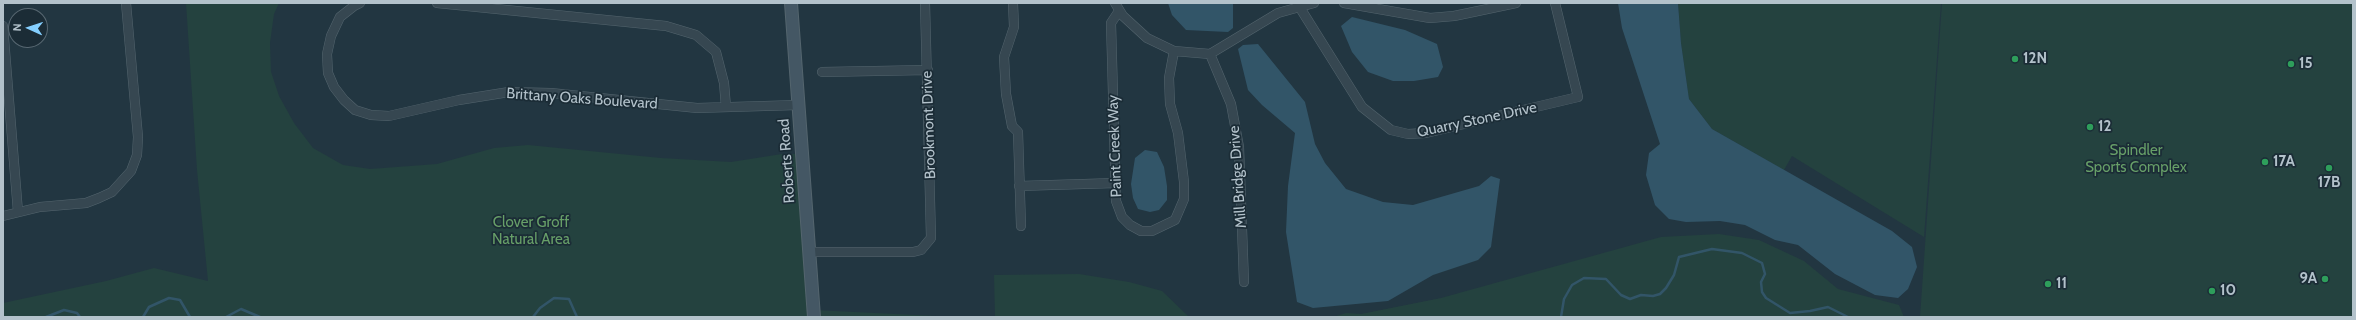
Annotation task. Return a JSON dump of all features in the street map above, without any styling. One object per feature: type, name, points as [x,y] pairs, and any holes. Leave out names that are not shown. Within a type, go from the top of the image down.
[{"type":"main road","name":"Roberts Road","points":[[791,3],[814,317]]},
{"type":"street","points":[[3,216],[40,207],[86,203],[112,192],[131,171],[137,155],[138,137],[126,3]]},
{"type":"street","name":"Brittany Oaks Boulevard","points":[[360,3],[340,18],[331,36],[327,54],[328,73],[334,87],[344,100],[355,110],[371,115],[389,116],[466,98],[510,92],[551,93],[697,108],[798,105]]},
{"type":"street","points":[[437,3],[666,26],[696,35],[716,52],[724,83],[726,107]]},
{"type":"street","name":"Brookmont Drive","points":[[925,3],[933,230],[928,245]]},
{"type":"street","points":[[1013,3],[1014,27],[1004,57],[1006,94],[1012,126],[1018,132],[1021,226]]},
{"type":"street","points":[[1117,7],[1147,38],[1174,51],[1210,54],[1278,13],[1299,5],[1314,3]]},
{"type":"street","points":[[1344,3],[1430,18],[1454,16],[1503,4],[1516,3]]},
{"type":"street","name":"Quarry Stone Drive","points":[[1299,5],[1362,107],[1391,130],[1408,134],[1426,133],[1578,97],[1555,3]]},
{"type":"street","name":"Paint Creek Way","points":[[1117,7],[1111,23],[1116,201],[1122,217],[1130,225],[1141,231],[1152,231],[1161,228],[1174,220],[1180,212],[1184,200],[1184,182],[1178,133],[1170,104],[1169,78],[1174,51]]},
{"type":"street","points":[[3,26],[18,212]]},
{"type":"street","name":"Mill Bridge Drive","points":[[1210,54],[1231,104],[1239,147],[1244,282]]},
{"type":"street","points":[[822,72],[928,70]]},
{"type":"street","points":[[1019,186],[1116,183]]},
{"type":"street","points":[[809,252],[913,252],[921,250],[928,245],[935,251]]},
{"type":"green space","name":"Clover Groff Natural Area","points":[[186,3],[279,3],[274,14],[270,43],[271,72],[279,96],[294,123],[313,148],[343,165],[370,169],[437,164],[494,148],[528,145],[661,158],[731,162],[782,154],[802,154],[814,310],[956,317],[3,317],[3,303],[106,281],[154,268],[208,281],[197,170]]},
{"type":"green space","points":[[1678,3],[1941,3],[1924,237],[1792,156],[1784,170],[1712,129],[1689,99],[1681,43]]},
{"type":"green space","name":"Spindler Sports Complex","points":[[1942,3],[2353,3],[2353,317],[1920,317]]},
{"type":"green space","points":[[1719,234],[1759,240],[1804,261],[1838,289],[1899,305],[1904,317],[1333,317],[1346,313],[1361,314],[1441,298],[1661,237]]},
{"type":"green space","points":[[1079,274],[1129,282],[1162,291],[1189,317],[995,317],[994,275]]},
{"type":"water","points":[[1168,3],[1233,3],[1233,28],[1228,32],[1186,30],[1172,15]]},
{"type":"water","points":[[1618,3],[1678,3],[1681,43],[1689,99],[1712,129],[1892,231],[1912,247],[1917,267],[1908,289],[1898,298],[1875,295],[1835,274],[1798,245],[1775,240],[1745,225],[1720,221],[1686,222],[1669,219],[1655,205],[1646,175],[1649,153],[1660,144],[1622,28]]},
{"type":"water","points":[[1352,17],[1405,30],[1437,44],[1443,67],[1438,77],[1414,81],[1393,81],[1368,72],[1352,52],[1341,26]]},
{"type":"water","points":[[1258,44],[1305,102],[1315,144],[1325,163],[1346,189],[1383,202],[1413,205],[1479,186],[1491,176],[1500,179],[1491,247],[1478,260],[1433,275],[1388,301],[1313,308],[1297,302],[1286,232],[1288,186],[1295,133],[1262,105],[1248,90],[1238,49],[1243,45]]},
{"type":"water","points":[[1145,150],[1157,152],[1164,167],[1167,186],[1167,200],[1159,210],[1150,212],[1138,209],[1133,198],[1131,184],[1135,158]]},
{"type":"waterway","points":[[1561,317],[1564,299],[1572,285],[1584,278],[1606,279],[1621,295],[1630,299],[1641,295],[1653,296],[1660,294],[1666,288],[1674,275],[1679,257],[1712,249],[1742,253],[1762,263],[1765,274],[1761,282],[1762,292],[1766,298],[1790,313],[1828,307],[1848,317]]},
{"type":"waterway","points":[[143,317],[149,307],[169,298],[180,300],[190,317]]},
{"type":"waterway","points":[[533,317],[540,308],[554,298],[569,299],[577,317]]},
{"type":"waterway","points":[[226,317],[241,309],[260,317]]},
{"type":"waterway","points":[[46,317],[64,310],[77,313],[80,317]]},
{"type":"place","name":"12N","points":[[2015,59]]},
{"type":"place","name":"15","points":[[2291,64]]},
{"type":"place","name":"12","points":[[2090,127]]},
{"type":"place","name":"17A","points":[[2265,162]]},
{"type":"place","name":"17B","points":[[2329,168]]},
{"type":"place","name":"9A","points":[[2325,279]]},
{"type":"place","name":"11","points":[[2048,284]]},
{"type":"place","name":"10","points":[[2212,291]]}]
